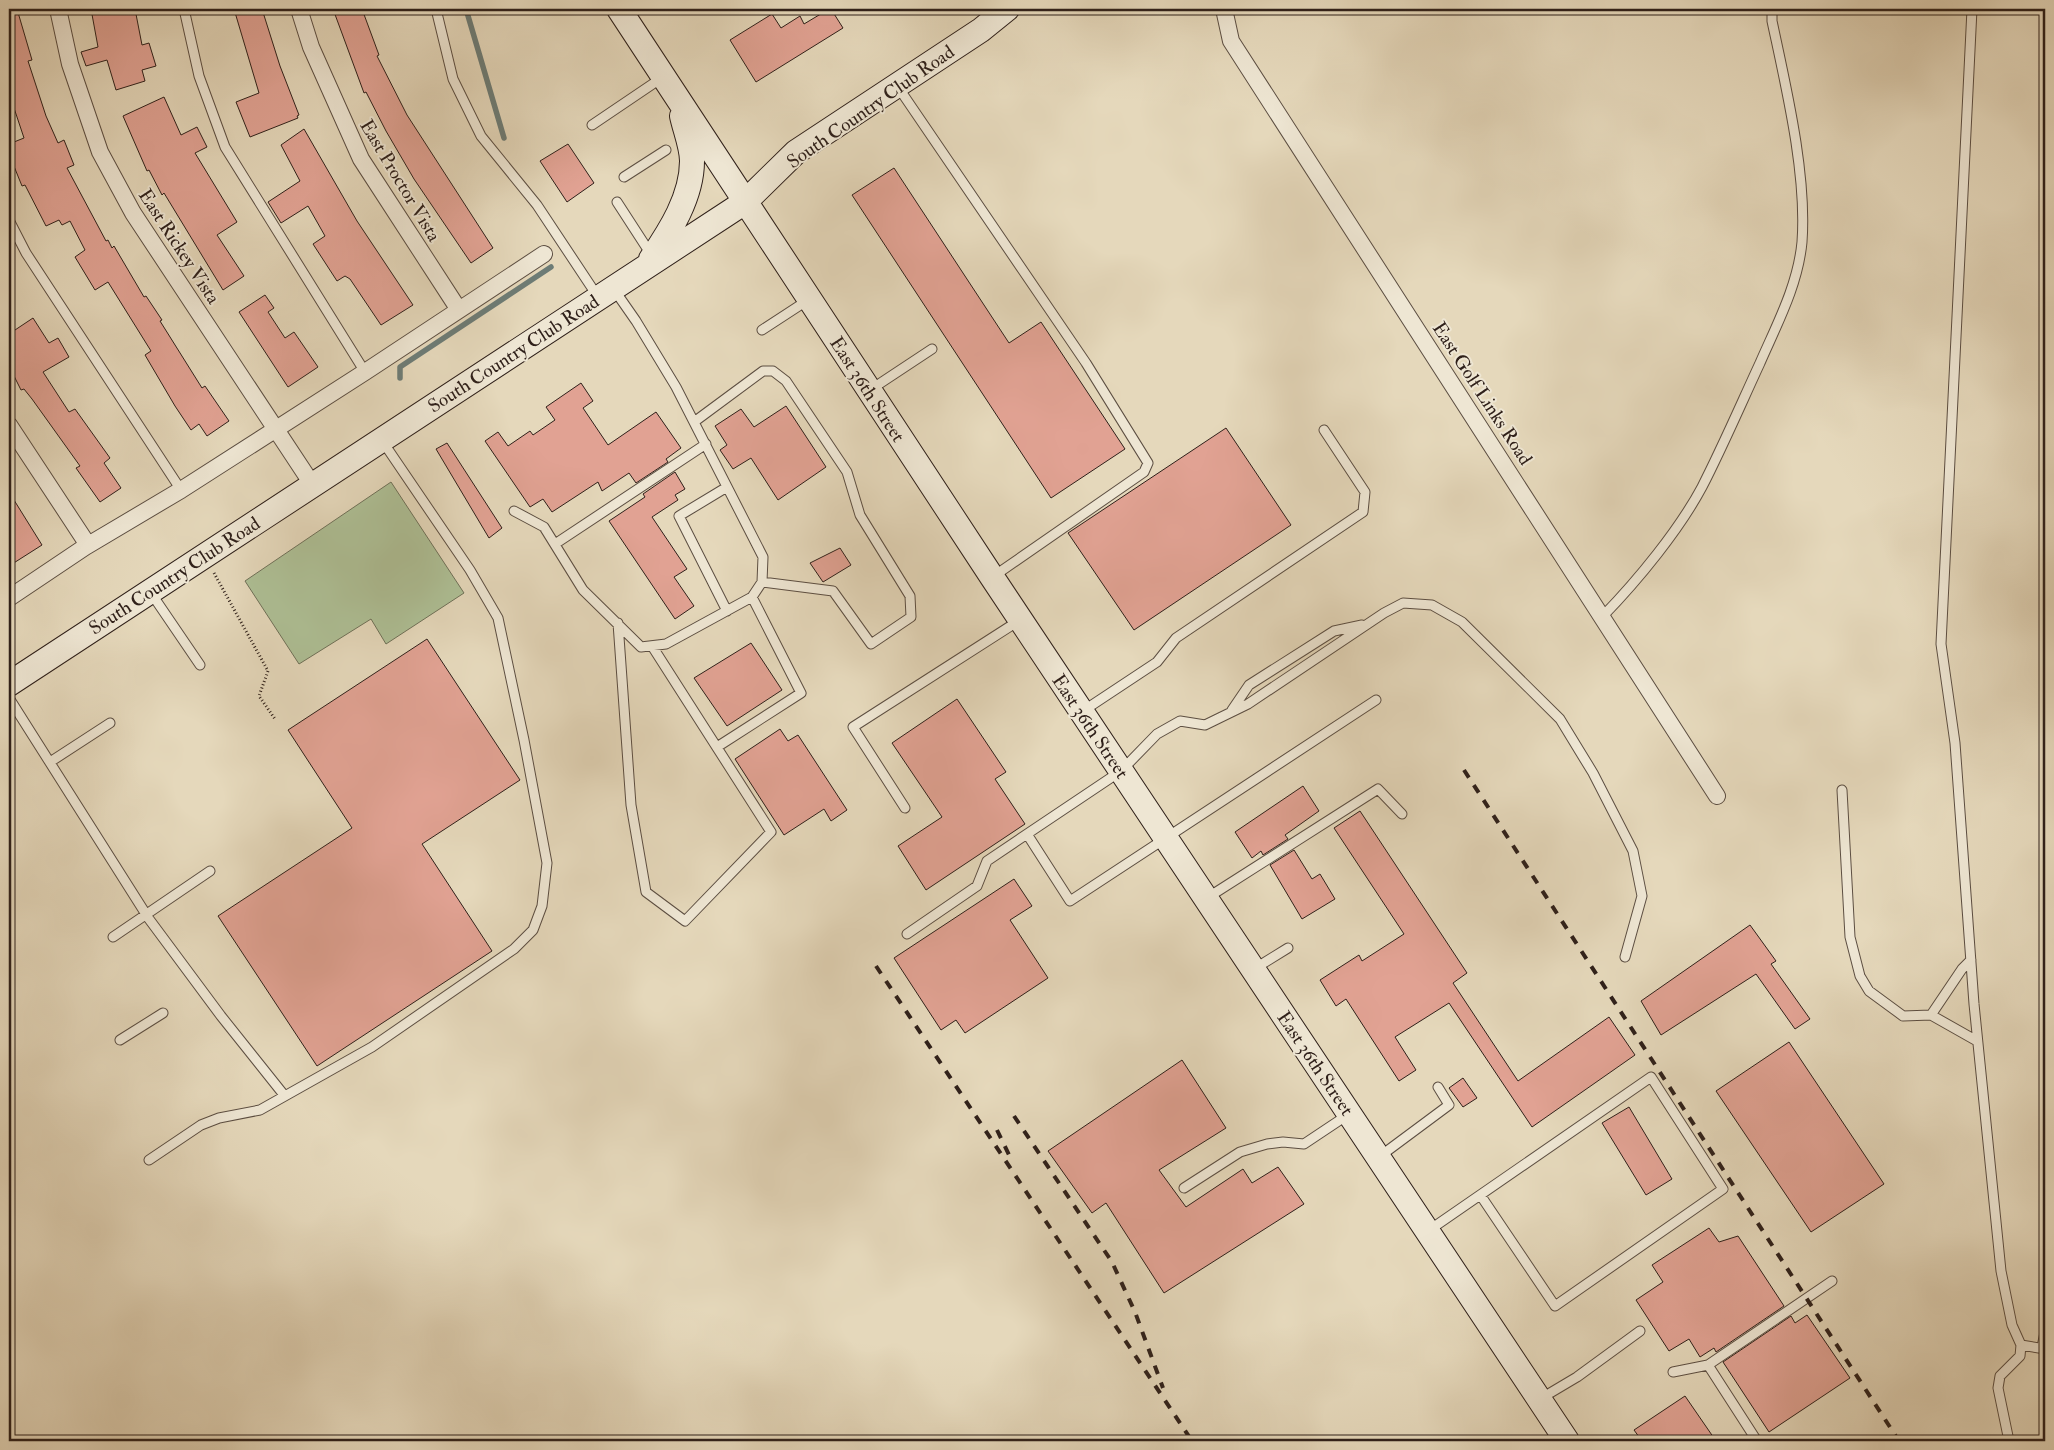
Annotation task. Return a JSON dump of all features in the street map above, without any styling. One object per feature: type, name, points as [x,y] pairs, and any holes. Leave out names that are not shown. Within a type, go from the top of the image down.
[{"type":"main road","name":"East 36th Street","points":[[619,9],[992,578],[1567,1441]]},
{"type":"main road","name":"South Country Club Road","points":[[9,684],[606,293],[649,262],[745,202],[796,152],[982,30],[1007,9]]},
{"type":"main road","points":[[649,262],[668,234],[684,200],[692,160],[678,99]]},
{"type":"street","name":"East Rickey Vista","points":[[58,9],[70,64],[100,152],[133,214],[312,484]]},
{"type":"street","name":"East Proctor Vista","points":[[299,9],[311,48],[361,159],[459,310]]},
{"type":"street","name":"East Golf Links Road","points":[[1224,9],[1231,41],[1603,616],[1717,796]]},
{"type":"street","points":[[9,598],[88,545],[181,490],[365,372],[544,254]]},
{"type":"street","points":[[9,425],[88,545]]},
{"type":"lane","points":[[184,9],[199,76],[224,147],[365,372]]},
{"type":"lane","points":[[436,9],[453,79],[481,136],[606,293],[636,321],[706,444],[763,558],[762,582],[752,597],[666,644],[641,647],[583,590],[544,527],[514,512]]},
{"type":"lane","points":[[1603,616],[1641,572],[1701,488],[1786,305],[1799,262],[1803,224],[1799,177],[1788,100],[1772,20],[1768,9]]},
{"type":"lane","points":[[1772,9],[1772,20]]},
{"type":"lane","points":[[1972,9],[1941,644],[1955,743],[1977,1041],[2001,1271],[2012,1325],[2020,1345],[2020,1356],[2000,1376],[1998,1388],[2009,1441]]},
{"type":"lane","points":[[592,125],[663,77]]},
{"type":"lane","points":[[897,85],[1086,363],[1148,463],[1144,472],[992,578]]},
{"type":"lane","points":[[624,177],[666,150]]},
{"type":"lane","points":[[616,202],[649,262]]},
{"type":"lane","points":[[9,220],[26,253],[181,490]]},
{"type":"lane","points":[[762,330],[809,300]]},
{"type":"lane","points":[[869,390],[932,348]]},
{"type":"lane","points":[[694,422],[764,371],[773,370],[786,381],[847,472],[860,515],[910,596],[911,617],[871,644],[833,592],[762,582]]},
{"type":"lane","points":[[1082,712],[1157,662],[1176,638],[1363,512],[1365,492],[1324,430]]},
{"type":"lane","points":[[150,1160],[200,1125],[219,1118],[260,1110],[372,1047],[514,949],[533,930],[542,906],[547,863],[524,740],[498,618],[470,570],[381,439]]},
{"type":"lane","points":[[555,544],[706,444]]},
{"type":"lane","points":[[727,486],[679,516],[727,611]]},
{"type":"lane","points":[[150,591],[200,665]]},
{"type":"lane","points":[[717,747],[801,693],[752,597]]},
{"type":"lane","points":[[907,934],[977,886],[988,861],[1121,771],[1158,734],[1180,721],[1205,725],[1248,704],[1366,624],[1403,603],[1432,605],[1462,622],[1560,719],[1593,773],[1633,851],[1642,896],[1625,956]]},
{"type":"lane","points":[[904,808],[853,727],[1020,620]]},
{"type":"lane","points":[[618,623],[631,805],[646,892],[685,921],[771,832],[652,646]]},
{"type":"lane","points":[[1230,712],[1249,685],[1264,675],[1334,630],[1366,624]]},
{"type":"lane","points":[[9,698],[146,914],[221,1016],[284,1095]]},
{"type":"lane","points":[[1027,834],[1070,901],[1376,700]]},
{"type":"lane","points":[[50,762],[110,723]]},
{"type":"lane","points":[[1206,898],[1378,789],[1402,814]]},
{"type":"lane","points":[[1842,790],[1850,937],[1860,976],[1869,991],[1903,1016],[1931,1015],[1977,1041]]},
{"type":"lane","points":[[113,936],[210,871]]},
{"type":"lane","points":[[1254,970],[1288,948]]},
{"type":"lane","points":[[1931,1015],[1970,960]]},
{"type":"lane","points":[[120,1040],[163,1013]]},
{"type":"lane","points":[[1428,1231],[1651,1077],[1723,1189],[1556,1306],[1481,1196]]},
{"type":"lane","points":[[1378,1157],[1448,1105],[1438,1087]]},
{"type":"lane","points":[[1184,1188],[1240,1152],[1267,1144],[1283,1142],[1304,1144],[1350,1114]]},
{"type":"lane","points":[[1673,1372],[1708,1365],[1832,1281]]},
{"type":"lane","points":[[1539,1399],[1576,1377],[1640,1331]]},
{"type":"lane","points":[[2020,1345],[2044,1348],[2045,1332]]},
{"type":"lane","points":[[1708,1365],[1757,1441]]},
{"type":"path","points":[[214,573],[268,671],[259,696],[275,719]]},
{"type":"green space","points":[[391,482],[464,593],[386,644],[371,619],[299,664],[245,581]]},
{"type":"building","points":[[9,9],[17,9],[32,60],[28,61],[46,116],[58,143],[64,140],[74,165],[67,168],[106,241],[108,240],[112,248],[114,246],[144,297],[146,296],[162,320],[160,321],[202,388],[205,386],[229,421],[207,436],[199,424],[191,430],[175,406],[145,355],[151,351],[108,282],[95,290],[75,257],[85,250],[70,221],[62,225],[59,220],[46,226],[25,185],[22,186],[9,154],[9,144],[24,138],[9,93]]},
{"type":"building","points":[[91,9],[135,9],[142,45],[149,43],[156,66],[142,70],[145,81],[116,90],[107,60],[86,66],[81,52],[98,47]]},
{"type":"building","points":[[234,9],[262,9],[280,66],[299,115],[297,116],[298,118],[250,137],[236,102],[259,93]]},
{"type":"building","points":[[333,9],[362,9],[379,55],[377,56],[407,115],[493,248],[471,263],[414,179],[366,92],[364,93]]},
{"type":"building","points":[[831,9],[843,28],[756,82],[730,40],[772,14],[781,28],[800,16],[804,24]]},
{"type":"building","points":[[164,97],[181,135],[197,127],[207,147],[195,153],[237,222],[217,235],[244,276],[223,290],[164,193],[162,195],[149,170],[147,171],[123,116]]},
{"type":"building","points":[[304,129],[357,221],[413,305],[381,325],[350,279],[345,276],[337,281],[313,244],[325,236],[308,206],[281,223],[268,202],[300,181],[281,145]]},
{"type":"building","points":[[568,144],[594,183],[567,202],[540,161]]},
{"type":"building","points":[[894,168],[1009,343],[1041,322],[1125,449],[1051,498],[852,195]]},
{"type":"building","points":[[265,295],[274,308],[268,312],[285,338],[294,332],[318,367],[288,387],[239,312]]},
{"type":"building","points":[[33,318],[49,343],[58,338],[69,357],[43,372],[69,412],[75,409],[110,458],[104,463],[121,488],[100,502],[76,468],[80,466],[32,399],[24,389],[21,390],[9,366],[9,334]]},
{"type":"building","points":[[581,383],[593,401],[583,408],[608,445],[656,412],[681,448],[666,459],[668,462],[636,483],[629,473],[602,491],[598,482],[552,512],[543,499],[530,507],[485,441],[498,432],[508,446],[530,431],[533,435],[555,420],[546,407]]},
{"type":"building","points":[[786,406],[826,467],[778,500],[751,458],[733,469],[720,450],[727,445],[715,426],[741,409],[754,427]]},
{"type":"building","points":[[1226,428],[1291,525],[1134,630],[1068,533]]},
{"type":"building","points":[[447,443],[502,528],[489,538],[436,449]]},
{"type":"building","points":[[675,472],[685,489],[675,495],[678,500],[652,517],[687,569],[674,577],[694,606],[675,619],[609,521],[645,497],[643,494]]},
{"type":"building","points":[[9,492],[42,545],[9,566]]},
{"type":"building","points":[[840,548],[851,565],[823,582],[810,563]]},
{"type":"building","points":[[427,639],[520,780],[422,844],[492,951],[317,1066],[218,916],[352,828],[288,730]]},
{"type":"building","points":[[751,643],[782,690],[727,726],[694,678]]},
{"type":"building","points":[[957,699],[1006,772],[995,779],[1025,824],[926,890],[898,846],[942,817],[892,743]]},
{"type":"building","points":[[780,729],[788,741],[798,735],[847,810],[831,821],[824,809],[784,835],[735,759]]},
{"type":"building","points":[[1303,786],[1319,811],[1285,835],[1288,839],[1263,855],[1261,851],[1252,858],[1235,832]]},
{"type":"building","points":[[1360,811],[1467,973],[1453,983],[1518,1081],[1609,1017],[1635,1055],[1532,1127],[1449,1003],[1395,1037],[1416,1070],[1399,1081],[1346,999],[1336,1006],[1320,980],[1359,955],[1362,961],[1404,934],[1334,828]]},
{"type":"building","points":[[1294,850],[1312,879],[1320,874],[1335,899],[1302,919],[1270,865]]},
{"type":"building","points":[[1014,879],[1032,906],[1010,920],[1048,978],[965,1033],[956,1020],[941,1030],[894,958]]},
{"type":"building","points":[[1750,925],[1776,961],[1771,964],[1810,1019],[1795,1029],[1756,974],[1661,1035],[1641,1001]]},
{"type":"building","points":[[1789,1042],[1884,1184],[1811,1232],[1716,1091]]},
{"type":"building","points":[[1182,1060],[1226,1128],[1159,1170],[1186,1207],[1243,1169],[1252,1183],[1278,1167],[1304,1204],[1164,1293],[1106,1203],[1092,1213],[1048,1151]]},
{"type":"building","points":[[1463,1078],[1477,1098],[1463,1107],[1449,1088]]},
{"type":"building","points":[[1629,1107],[1672,1179],[1646,1195],[1602,1123]]},
{"type":"building","points":[[1709,1228],[1719,1242],[1738,1236],[1784,1306],[1716,1352],[1714,1348],[1700,1357],[1689,1339],[1669,1351],[1636,1300],[1663,1282],[1652,1265]]},
{"type":"building","points":[[1807,1315],[1850,1378],[1769,1432],[1723,1362],[1791,1316],[1795,1323]]},
{"type":"building","points":[[1685,1396],[1716,1441],[1642,1441],[1634,1430]]},
{"type":"waterway","points":[[466,9],[504,138]]},
{"type":"waterway","points":[[400,378],[400,367],[551,267]]},
{"type":"railway","points":[[1464,770],[1899,1441]]},
{"type":"railway","points":[[876,966],[1192,1441]]},
{"type":"railway","points":[[1014,1116],[1112,1262],[1135,1312],[1163,1388]]},
{"type":"railway","points":[[997,1130],[1012,1161]]}]
